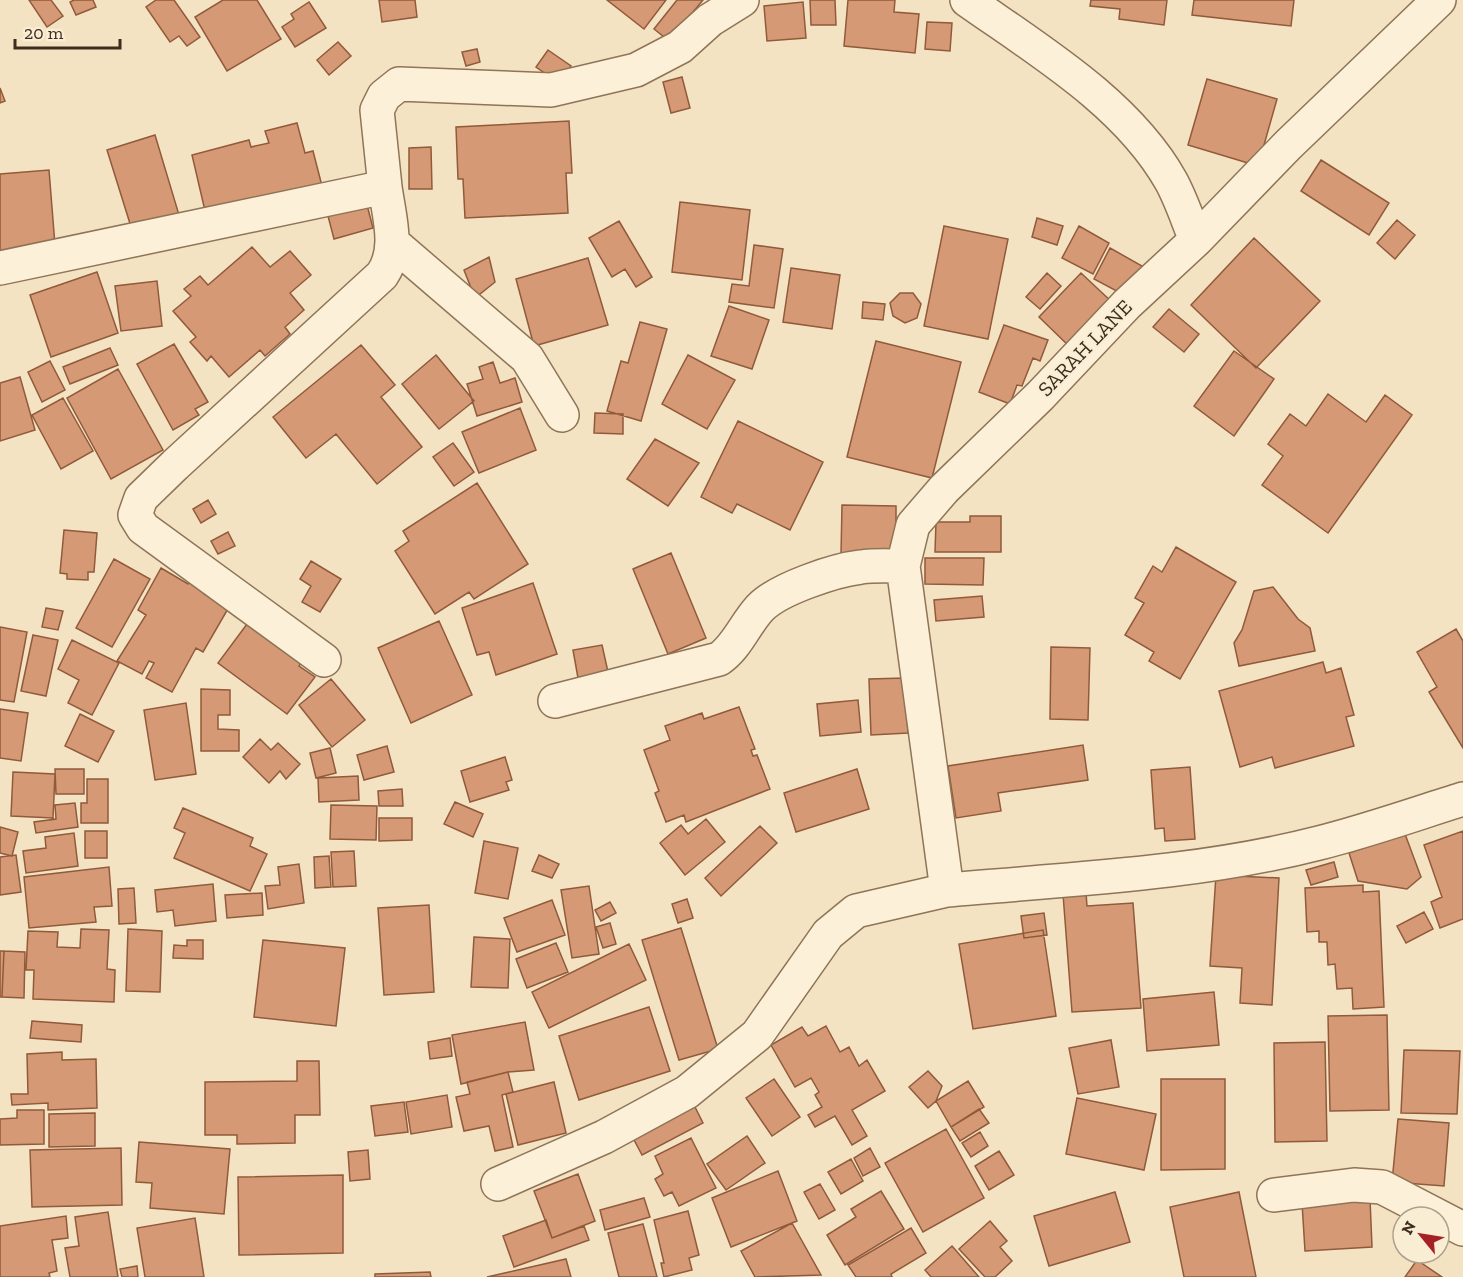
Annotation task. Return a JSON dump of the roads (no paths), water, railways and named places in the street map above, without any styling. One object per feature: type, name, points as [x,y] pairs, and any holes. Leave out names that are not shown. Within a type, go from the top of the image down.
[{"type":"street","points":[[324,660],[143,528],[135,515],[141,498],[382,275],[390,263],[393,243],[377,110],[384,96],[399,84],[551,90],[636,70],[680,47],[711,20],[742,0]]},
{"type":"street","points":[[967,0],[1013,30],[1070,73],[1131,128],[1171,180],[1196,240]]},
{"type":"street","name":"SARAH LANE","points":[[947,890],[903,566],[913,525],[944,489],[1040,396],[1127,304],[1196,240],[1287,145],[1439,0]]},
{"type":"street","points":[[0,268],[385,187]]},
{"type":"street","points":[[393,243],[527,358],[562,415]]},
{"type":"street","points":[[555,701],[719,658],[727,654],[752,617],[765,603],[783,592],[860,567],[903,566]]},
{"type":"street","points":[[498,1184],[604,1137],[687,1092],[757,1035],[828,934],[856,911],[947,890],[1141,873],[1254,857],[1319,843],[1463,799]]},
{"type":"street","points":[[1274,1195],[1354,1185],[1382,1187],[1463,1229]]}]
